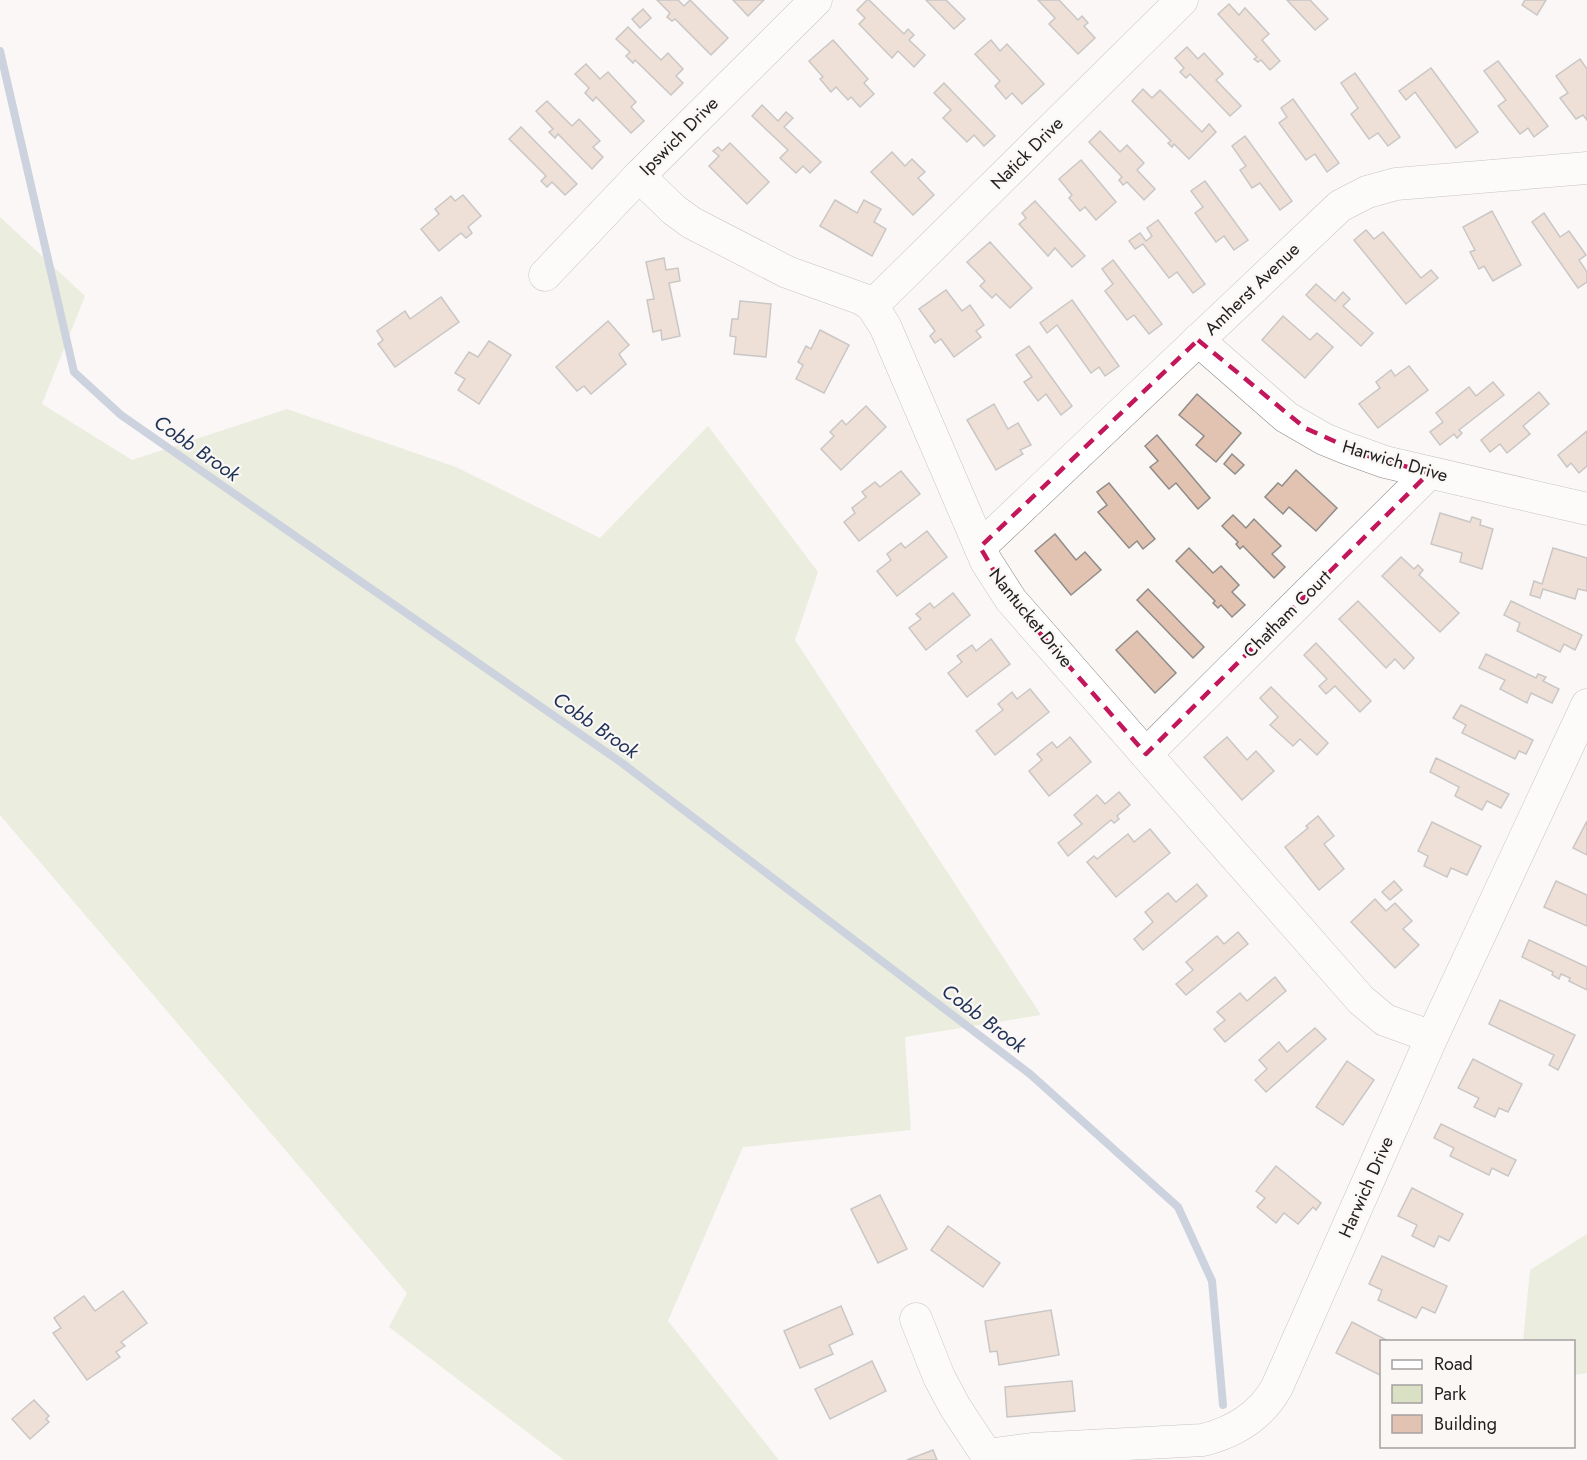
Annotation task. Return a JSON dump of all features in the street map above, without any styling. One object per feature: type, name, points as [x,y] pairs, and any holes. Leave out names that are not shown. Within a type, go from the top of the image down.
[{"type":"street","name":"Ipswich Drive","points":[[545,275],[639,176],[816,0]]},
{"type":"street","name":"Natick Drive","points":[[872,306],[1182,0]]},
{"type":"street","name":"Amherst Avenue","points":[[980,547],[1340,206],[1359,195],[1381,187],[1412,182],[1587,168]]},
{"type":"street","points":[[639,176],[674,210],[702,229],[787,272],[851,294],[872,306]]},
{"type":"street","name":"Nantucket Drive","points":[[872,306],[885,326],[980,547],[993,574],[1011,600],[1361,1000],[1385,1020],[1432,1037]]},
{"type":"street","name":"Harwich Drive","points":[[1198,340],[1286,417],[1324,439],[1365,455],[1429,473],[1587,509]]},
{"type":"street","name":"Chatham Court","points":[[1146,754],[1429,473]]},
{"type":"street","name":"Harwich Drive","points":[[989,1457],[1032,1449],[1203,1440],[1230,1432],[1263,1409],[1277,1387],[1432,1037],[1587,705]]},
{"type":"street","points":[[916,1319],[944,1387],[989,1457]]},
{"type":"highlighted area","points":[[1198,340],[1305,428],[1365,455],[1429,473],[1146,754],[1011,600],[980,547]]},
{"type":"green space","points":[[0,217],[85,296],[42,404],[132,460],[287,409],[456,467],[600,538],[708,426],[818,572],[795,640],[1041,1015],[905,1037],[911,1130],[743,1147],[668,1321],[779,1460],[564,1460],[389,1327],[407,1293],[0,815]]},
{"type":"green space","points":[[1587,1234],[1587,1373],[1575,1375],[1575,1340],[1523,1340],[1530,1270]]},
{"type":"building","points":[[657,0],[678,0],[684,6],[690,0],[728,38],[711,55],[675,19],[672,21],[667,17],[670,13]]},
{"type":"building","points":[[733,0],[764,0],[748,16]]},
{"type":"building","points":[[867,0],[904,34],[908,29],[914,35],[909,40],[925,55],[914,67],[898,51],[892,58],[859,24],[865,18],[857,10]]},
{"type":"building","points":[[926,0],[946,0],[965,19],[954,29]]},
{"type":"building","points":[[1038,0],[1059,0],[1078,20],[1082,16],[1088,23],[1084,26],[1095,38],[1078,54],[1049,24],[1055,18]]},
{"type":"building","points":[[1287,0],[1310,0],[1328,19],[1315,30]]},
{"type":"building","points":[[1525,0],[1546,0],[1537,15],[1522,5]]},
{"type":"building","points":[[1229,4],[1239,15],[1245,8],[1269,34],[1262,40],[1280,61],[1270,70],[1261,60],[1258,62],[1254,59],[1257,57],[1218,14]]},
{"type":"building","points":[[643,9],[651,18],[640,28],[632,19]]},
{"type":"building","points":[[628,27],[661,60],[668,53],[683,69],[676,76],[683,83],[671,95],[635,60],[633,63],[626,56],[630,52],[616,39]]},
{"type":"building","points":[[833,40],[868,79],[864,83],[874,94],[860,107],[851,97],[848,100],[836,87],[831,92],[820,79],[823,77],[809,61]]},
{"type":"building","points":[[991,40],[1000,51],[1007,44],[1044,84],[1022,104],[1012,93],[1006,99],[995,86],[1000,81],[975,54]]},
{"type":"building","points":[[1187,47],[1198,59],[1204,53],[1223,74],[1216,80],[1241,106],[1230,116],[1190,74],[1186,78],[1180,72],[1184,68],[1175,58]]},
{"type":"building","points":[[1580,59],[1587,69],[1587,120],[1583,115],[1576,119],[1560,98],[1568,93],[1556,76]]},
{"type":"building","points":[[1498,61],[1548,126],[1534,137],[1528,128],[1520,134],[1498,106],[1506,100],[1484,71]]},
{"type":"building","points":[[586,64],[600,79],[608,72],[636,102],[631,107],[644,121],[631,133],[596,97],[593,101],[585,93],[589,88],[575,74]]},
{"type":"building","points":[[1431,68],[1478,132],[1456,148],[1415,92],[1406,100],[1399,91]]},
{"type":"building","points":[[1355,73],[1400,137],[1388,146],[1378,133],[1369,139],[1351,114],[1358,108],[1341,83]]},
{"type":"building","points":[[944,83],[995,136],[984,146],[974,135],[967,142],[943,118],[951,110],[934,93]]},
{"type":"building","points":[[1143,89],[1152,98],[1160,90],[1202,132],[1209,124],[1216,132],[1189,159],[1174,144],[1172,147],[1168,143],[1171,141],[1132,101]]},
{"type":"building","points":[[1293,99],[1339,163],[1327,172],[1315,154],[1306,160],[1279,123],[1287,117],[1281,108]]},
{"type":"building","points":[[547,101],[572,126],[579,119],[600,141],[593,147],[603,157],[592,169],[558,134],[555,138],[549,132],[553,129],[536,111]]},
{"type":"building","points":[[762,105],[778,121],[786,112],[793,118],[784,127],[821,162],[810,173],[803,166],[796,173],[780,158],[788,150],[752,116]]},
{"type":"building","points":[[521,127],[577,184],[565,195],[552,182],[547,187],[541,181],[546,176],[509,139]]},
{"type":"building","points":[[1100,131],[1120,152],[1127,145],[1144,163],[1137,170],[1155,189],[1144,200],[1127,182],[1123,185],[1119,180],[1122,177],[1089,142]]},
{"type":"building","points":[[1245,136],[1292,201],[1280,210],[1260,183],[1252,188],[1240,170],[1246,166],[1232,146]]},
{"type":"building","points":[[730,143],[769,182],[747,204],[709,166],[719,156],[713,151],[718,147],[722,151]]},
{"type":"building","points":[[892,152],[905,166],[912,159],[925,172],[918,178],[934,195],[913,215],[871,172]]},
{"type":"building","points":[[1081,160],[1116,202],[1096,220],[1085,207],[1080,211],[1069,198],[1072,195],[1059,179]]},
{"type":"building","points":[[1205,181],[1248,240],[1234,250],[1224,236],[1216,242],[1195,213],[1203,207],[1191,191]]},
{"type":"building","points":[[463,195],[481,216],[468,227],[472,233],[466,238],[461,233],[439,251],[421,229],[439,214],[435,209],[451,196],[455,201]]},
{"type":"building","points":[[835,200],[857,213],[864,200],[881,209],[874,222],[886,229],[872,256],[820,226]]},
{"type":"building","points":[[1035,201],[1085,256],[1072,267],[1055,248],[1048,256],[1019,224],[1026,218],[1022,213]]},
{"type":"building","points":[[1492,211],[1521,265],[1493,281],[1484,266],[1479,269],[1470,252],[1475,250],[1463,227]]},
{"type":"building","points":[[1544,213],[1560,237],[1569,231],[1586,255],[1579,260],[1587,272],[1587,282],[1578,288],[1532,222]]},
{"type":"building","points":[[1158,220],[1205,284],[1193,293],[1177,272],[1169,278],[1143,244],[1135,249],[1129,241],[1140,233],[1146,241],[1152,236],[1147,228]]},
{"type":"building","points":[[1366,230],[1374,239],[1383,232],[1421,278],[1431,270],[1438,278],[1406,304],[1354,240]]},
{"type":"building","points":[[990,242],[1032,288],[1010,308],[996,294],[992,298],[980,286],[985,281],[967,262]]},
{"type":"building","points":[[664,258],[666,270],[678,268],[680,281],[669,283],[680,336],[662,340],[661,330],[653,332],[647,300],[654,299],[646,262]]},
{"type":"building","points":[[1113,260],[1162,324],[1149,334],[1134,315],[1127,320],[1105,291],[1113,284],[1102,269]]},
{"type":"building","points":[[1316,284],[1335,301],[1343,292],[1350,299],[1343,306],[1373,333],[1361,346],[1306,295]]},
{"type":"building","points":[[946,290],[962,311],[970,305],[984,325],[976,331],[981,337],[954,357],[941,339],[935,343],[930,336],[935,331],[919,309]]},
{"type":"building","points":[[441,297],[459,322],[395,367],[378,344],[383,340],[377,331],[405,311],[410,319]]},
{"type":"building","points":[[1072,300],[1119,366],[1105,376],[1099,367],[1091,373],[1057,325],[1047,333],[1040,323]]},
{"type":"building","points":[[740,301],[771,304],[766,357],[734,354],[736,337],[730,336],[732,319],[738,319]]},
{"type":"building","points":[[1283,316],[1310,340],[1317,333],[1333,347],[1305,378],[1262,340]]},
{"type":"building","points":[[608,321],[629,345],[619,354],[626,364],[591,394],[584,386],[577,391],[556,367]]},
{"type":"building","points":[[820,330],[849,345],[824,393],[796,379],[803,365],[798,362],[806,346],[811,349]]},
{"type":"building","points":[[489,341],[511,355],[479,404],[458,390],[465,379],[455,373],[469,352],[478,357]]},
{"type":"building","points":[[1029,346],[1072,406],[1061,415],[1046,394],[1038,401],[1024,382],[1032,377],[1016,355]]},
{"type":"building","points":[[1409,366],[1428,390],[1378,428],[1359,404],[1380,388],[1376,382],[1391,370],[1395,376]]},
{"type":"building","points":[[1493,382],[1504,395],[1459,430],[1462,433],[1457,438],[1454,434],[1440,445],[1430,432],[1443,422],[1436,413],[1469,387],[1476,396]]},
{"type":"building","points":[[1539,392],[1549,404],[1523,426],[1530,434],[1507,453],[1500,444],[1490,452],[1481,440]]},
{"type":"building","points":[[1197,394],[1241,433],[1216,462],[1196,445],[1204,436],[1179,415]]},
{"type":"building","points":[[994,404],[1008,429],[1018,423],[1031,445],[1020,450],[1023,454],[996,470],[967,420]]},
{"type":"building","points":[[866,406],[886,427],[841,470],[821,449],[834,436],[830,432],[842,420],[846,425]]},
{"type":"building","points":[[1587,431],[1587,466],[1579,473],[1571,463],[1567,467],[1558,455]]},
{"type":"building","points":[[1157,435],[1210,498],[1198,509],[1176,483],[1169,489],[1150,467],[1158,461],[1145,446]]},
{"type":"building","points":[[1232,454],[1244,465],[1235,474],[1224,464]]},
{"type":"building","points":[[1296,470],[1337,508],[1316,531],[1289,507],[1283,514],[1265,497],[1278,483],[1282,486]]},
{"type":"building","points":[[901,471],[920,494],[859,541],[844,522],[855,513],[852,508],[866,497],[862,492],[875,482],[880,487]]},
{"type":"building","points":[[1109,483],[1155,539],[1143,549],[1137,541],[1129,548],[1098,512],[1107,505],[1097,492]]},
{"type":"building","points":[[1440,513],[1470,522],[1472,517],[1481,520],[1480,525],[1493,529],[1482,569],[1460,562],[1462,553],[1431,544]]},
{"type":"building","points":[[1233,515],[1246,528],[1254,519],[1281,546],[1272,554],[1285,567],[1274,578],[1243,546],[1240,549],[1236,544],[1238,542],[1222,526]]},
{"type":"building","points":[[927,531],[947,557],[897,596],[877,571],[891,560],[887,554],[901,543],[905,548]]},
{"type":"building","points":[[1055,534],[1076,560],[1085,552],[1101,570],[1071,595],[1035,551]]},
{"type":"building","points":[[1189,548],[1213,573],[1221,566],[1239,585],[1232,592],[1245,605],[1232,617],[1221,605],[1218,608],[1213,603],[1215,601],[1176,561]]},
{"type":"building","points":[[1553,548],[1587,558],[1587,591],[1578,589],[1575,599],[1543,589],[1540,598],[1530,595],[1534,581],[1542,584]]},
{"type":"building","points":[[1401,557],[1414,569],[1418,565],[1423,570],[1419,575],[1459,613],[1440,632],[1382,576]]},
{"type":"building","points":[[1148,589],[1204,647],[1193,658],[1137,600]]},
{"type":"building","points":[[953,593],[970,615],[926,650],[909,628],[921,619],[916,614],[930,603],[934,608]]},
{"type":"building","points":[[1358,601],[1414,658],[1404,669],[1395,659],[1386,668],[1339,619]]},
{"type":"building","points":[[1511,601],[1582,635],[1575,650],[1564,644],[1560,652],[1517,631],[1520,623],[1504,615]]},
{"type":"building","points":[[1137,631],[1176,673],[1155,693],[1116,650]]},
{"type":"building","points":[[991,639],[1010,664],[967,697],[948,673],[962,662],[957,656],[972,645],[976,651]]},
{"type":"building","points":[[1316,643],[1371,701],[1360,712],[1335,686],[1326,694],[1319,686],[1327,679],[1304,655]]},
{"type":"building","points":[[1486,654],[1536,678],[1538,674],[1546,677],[1543,681],[1559,689],[1552,703],[1531,693],[1527,703],[1500,689],[1505,680],[1479,668]]},
{"type":"building","points":[[1271,687],[1328,743],[1317,755],[1300,739],[1293,746],[1270,725],[1278,717],[1260,698]]},
{"type":"building","points":[[1030,689],[1049,712],[995,755],[976,731],[1003,710],[998,704],[1012,692],[1017,699]]},
{"type":"building","points":[[1461,705],[1533,740],[1526,754],[1519,751],[1515,759],[1462,733],[1466,725],[1453,718]]},
{"type":"building","points":[[1070,737],[1091,762],[1049,796],[1029,771],[1042,760],[1037,754],[1052,742],[1057,748]]},
{"type":"building","points":[[1227,737],[1247,760],[1256,751],[1274,771],[1242,800],[1204,757]]},
{"type":"building","points":[[1436,758],[1509,794],[1501,808],[1487,801],[1482,810],[1455,796],[1459,787],[1430,772]]},
{"type":"building","points":[[1119,792],[1130,805],[1117,816],[1119,819],[1114,823],[1111,820],[1068,856],[1058,843],[1082,824],[1074,815],[1097,795],[1105,804]]},
{"type":"building","points":[[1318,816],[1334,836],[1324,844],[1344,869],[1319,890],[1285,847],[1308,828],[1306,826]]},
{"type":"building","points":[[1587,821],[1587,855],[1573,848]]},
{"type":"building","points":[[1432,822],[1481,846],[1467,875],[1451,868],[1447,877],[1424,866],[1428,856],[1418,851]]},
{"type":"building","points":[[1150,829],[1170,853],[1116,897],[1087,862],[1094,856],[1097,859],[1128,834],[1134,842]]},
{"type":"building","points":[[1394,881],[1402,890],[1390,900],[1382,892]]},
{"type":"building","points":[[1556,881],[1587,895],[1587,926],[1544,907]]},
{"type":"building","points":[[1197,884],[1207,896],[1143,950],[1134,939],[1153,922],[1145,912],[1168,893],[1176,902]]},
{"type":"building","points":[[1375,899],[1386,911],[1395,903],[1412,921],[1403,929],[1419,945],[1395,968],[1351,922]]},
{"type":"building","points":[[1238,932],[1248,944],[1186,995],[1176,984],[1193,970],[1186,962],[1217,936],[1224,944]]},
{"type":"building","points":[[1529,940],[1587,967],[1587,990],[1569,981],[1570,978],[1561,974],[1559,979],[1552,975],[1553,972],[1522,957]]},
{"type":"building","points":[[1275,977],[1286,991],[1225,1042],[1214,1029],[1225,1020],[1217,1012],[1240,993],[1247,1001]]},
{"type":"building","points":[[1500,1000],[1575,1035],[1558,1070],[1549,1065],[1554,1055],[1489,1024]]},
{"type":"building","points":[[1315,1028],[1326,1039],[1266,1092],[1255,1080],[1267,1069],[1259,1060],[1279,1042],[1287,1052]]},
{"type":"building","points":[[1473,1059],[1522,1084],[1508,1112],[1499,1108],[1495,1117],[1474,1107],[1479,1098],[1458,1088]]},
{"type":"building","points":[[1347,1061],[1374,1080],[1343,1125],[1316,1107]]},
{"type":"building","points":[[1441,1124],[1516,1160],[1508,1176],[1492,1168],[1489,1175],[1450,1156],[1454,1148],[1434,1138]]},
{"type":"building","points":[[1276,1166],[1321,1203],[1316,1210],[1313,1207],[1298,1224],[1284,1213],[1276,1223],[1257,1207],[1265,1198],[1256,1191]]},
{"type":"building","points":[[1412,1188],[1463,1214],[1449,1241],[1439,1236],[1434,1247],[1412,1236],[1417,1225],[1398,1216]]},
{"type":"building","points":[[880,1195],[907,1249],[878,1263],[851,1209]]},
{"type":"building","points":[[948,1226],[1000,1263],[983,1287],[931,1250]]},
{"type":"building","points":[[1382,1256],[1447,1286],[1435,1313],[1422,1307],[1416,1318],[1378,1300],[1382,1290],[1369,1284]]},
{"type":"building","points":[[123,1291],[147,1323],[121,1342],[125,1346],[116,1352],[120,1357],[87,1380],[53,1333],[61,1328],[54,1318],[84,1296],[95,1311]]},
{"type":"building","points":[[841,1306],[853,1334],[829,1345],[833,1354],[800,1368],[784,1331]]},
{"type":"building","points":[[1051,1310],[1059,1355],[999,1365],[997,1351],[990,1352],[985,1321]]},
{"type":"building","points":[[1352,1322],[1386,1340],[1380,1340],[1380,1375],[1336,1353]]},
{"type":"building","points":[[872,1361],[886,1391],[830,1419],[815,1389]]},
{"type":"building","points":[[1072,1381],[1075,1411],[1007,1417],[1005,1387]]},
{"type":"building","points":[[34,1400],[49,1416],[46,1419],[49,1422],[30,1439],[12,1419]]},
{"type":"building","points":[[933,1450],[937,1460],[907,1460]]},
{"type":"waterway","name":"Cobb Brook","points":[[0,51],[74,372],[121,415],[622,763],[1030,1074],[1178,1207],[1212,1281],[1223,1405]]}]
